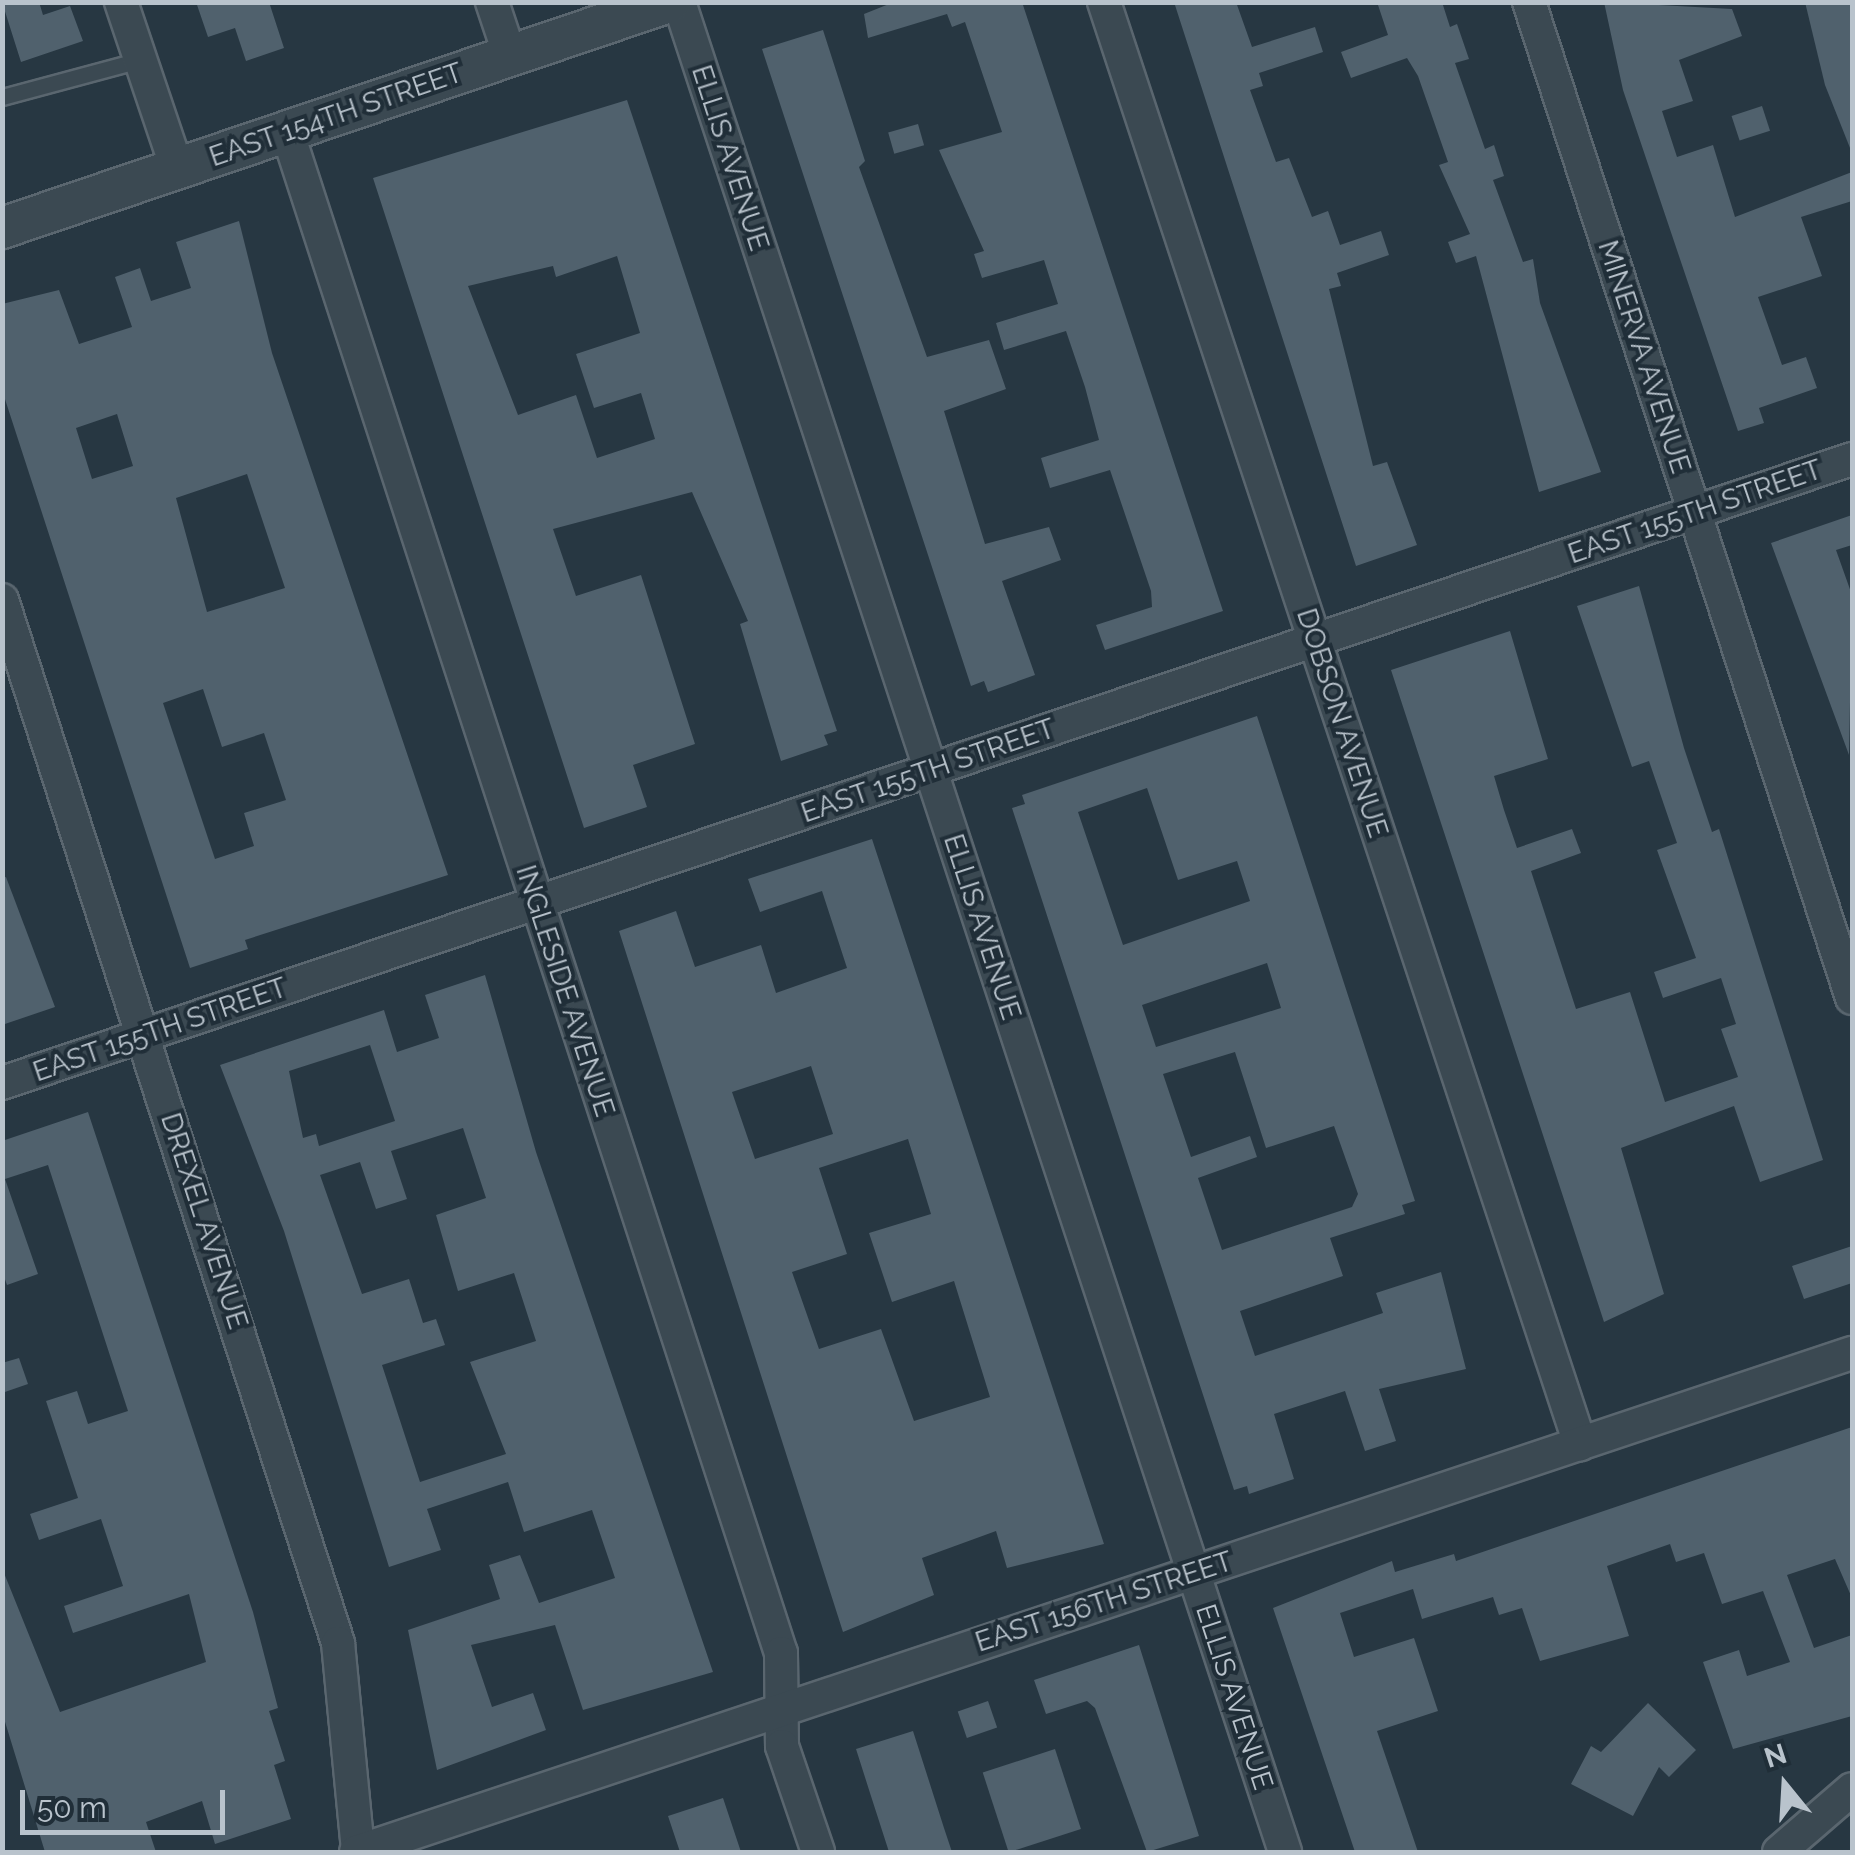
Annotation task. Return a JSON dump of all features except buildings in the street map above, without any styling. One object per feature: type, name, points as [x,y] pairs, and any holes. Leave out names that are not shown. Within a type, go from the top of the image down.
[{"type":"street","points":[[122,2],[177,168]]},
{"type":"street","points":[[492,2],[510,56]]},
{"type":"street","name":"EAST 154TH STREET","points":[[2,228],[669,2]]},
{"type":"street","name":"ELLIS AVENUE","points":[[679,2],[1285,1852]]},
{"type":"street","name":"DOBSON AVENUE","points":[[1104,2],[1580,1444]]},
{"type":"street","name":"MINERVA AVENUE","points":[[1528,2],[1852,998]]},
{"type":"street","name":"INGLESIDE AVENUE","points":[[287,131],[781,1653],[788,1706],[782,1746],[818,1852]]},
{"type":"street","name":"EAST 155TH STREET","points":[[2,1083],[1852,459]]},
{"type":"street","name":"DREXEL AVENUE","points":[[2,600],[146,1035],[338,1644],[358,1852]]},
{"type":"street","name":"EAST 156TH STREET","points":[[358,1852],[1852,1353]]},
{"type":"street","points":[[1779,1852],[1852,1789]]},
{"type":"lane","points":[[2,97],[140,60]]}]
